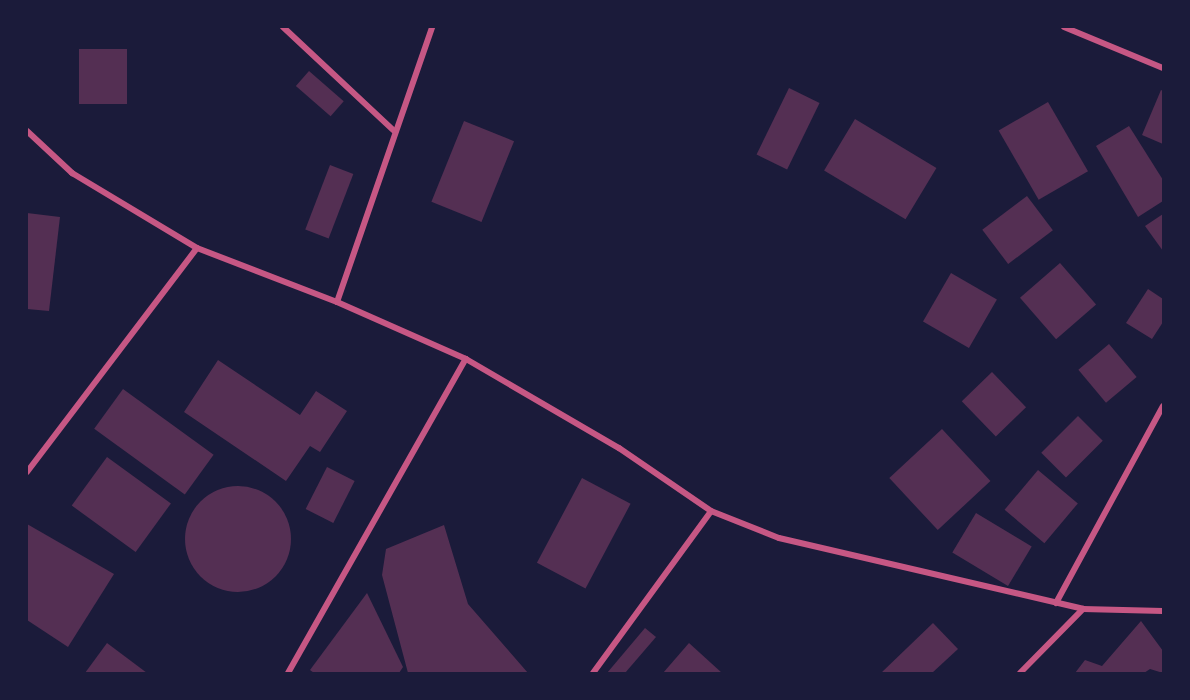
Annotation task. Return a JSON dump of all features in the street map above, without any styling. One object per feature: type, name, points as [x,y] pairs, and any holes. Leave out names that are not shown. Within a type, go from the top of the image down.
[{"type":"street","points":[[282,27],[393,130]]},
{"type":"street","points":[[336,302],[393,130],[432,27]]},
{"type":"street","points":[[1064,27],[1163,68]]},
{"type":"street","points":[[27,131],[72,173],[197,248],[336,302],[466,359],[619,448],[711,511],[779,538],[1083,609],[1163,611]]},
{"type":"street","points":[[27,472],[197,248]]},
{"type":"street","points":[[288,673],[466,359]]},
{"type":"street","points":[[1056,603],[1163,406]]},
{"type":"street","points":[[593,673],[711,511]]},
{"type":"street","points":[[1020,673],[1083,609]]},
{"type":"building","points":[[79,49],[127,49],[127,104],[79,104]]},
{"type":"building","points":[[309,71],[344,101],[331,116],[296,86]]},
{"type":"building","points":[[789,88],[820,103],[787,169],[757,155]]},
{"type":"building","points":[[1161,90],[1163,91],[1163,144],[1142,135]]},
{"type":"building","points":[[1048,102],[1088,171],[1039,200],[999,130]]},
{"type":"building","points":[[855,119],[936,168],[906,219],[824,170]]},
{"type":"building","points":[[464,121],[514,141],[481,222],[431,202]]},
{"type":"building","points":[[1129,126],[1163,180],[1163,201],[1138,217],[1096,146]]},
{"type":"building","points":[[330,165],[353,174],[329,238],[305,229]]},
{"type":"building","points":[[1027,196],[1053,230],[1008,264],[982,230]]},
{"type":"building","points":[[27,213],[60,217],[49,311],[27,309]]},
{"type":"building","points":[[1163,214],[1163,251],[1145,226]]},
{"type":"building","points":[[1060,263],[1096,305],[1056,339],[1020,298]]},
{"type":"building","points":[[951,273],[997,300],[969,348],[923,321]]},
{"type":"building","points":[[1148,289],[1163,299],[1163,322],[1152,339],[1126,323]]},
{"type":"building","points":[[1109,344],[1137,377],[1106,403],[1078,370]]},
{"type":"building","points":[[218,360],[300,415],[316,391],[347,411],[320,452],[310,446],[286,481],[184,412]]},
{"type":"building","points":[[992,372],[1026,407],[996,436],[962,401]]},
{"type":"building","points":[[123,389],[214,455],[185,494],[94,429]]},
{"type":"building","points":[[1078,416],[1103,441],[1066,478],[1041,453]]},
{"type":"building","points":[[942,429],[990,481],[938,530],[889,478]]},
{"type":"building","points":[[107,457],[171,503],[136,552],[72,506]]},
{"type":"building","points":[[327,467],[355,481],[333,523],[306,509]]},
{"type":"building","points":[[1038,470],[1078,503],[1044,543],[1005,510]]},
{"type":"building","points":[[582,478],[631,504],[585,589],[537,563]]},
{"type":"building","points":[[238,486],[258,490],[275,502],[287,519],[291,539],[287,559],[275,576],[258,588],[238,592],[218,588],[201,576],[189,559],[185,539],[189,519],[201,502],[218,490]]},
{"type":"building","points":[[976,513],[1032,546],[1008,586],[952,552]]},
{"type":"building","points":[[27,524],[114,574],[68,647],[27,620]]},
{"type":"building","points":[[444,525],[468,604],[528,673],[408,673],[382,575],[386,549]]},
{"type":"building","points":[[367,593],[403,667],[399,673],[314,673],[310,670]]},
{"type":"building","points":[[1141,621],[1163,651],[1163,673],[1150,669],[1144,673],[1075,673],[1085,660],[1102,666]]},
{"type":"building","points":[[933,623],[958,649],[932,673],[881,673]]},
{"type":"building","points":[[645,628],[656,637],[625,673],[607,673]]},
{"type":"building","points":[[107,643],[147,673],[85,673]]},
{"type":"building","points":[[689,643],[722,673],[663,673]]}]
